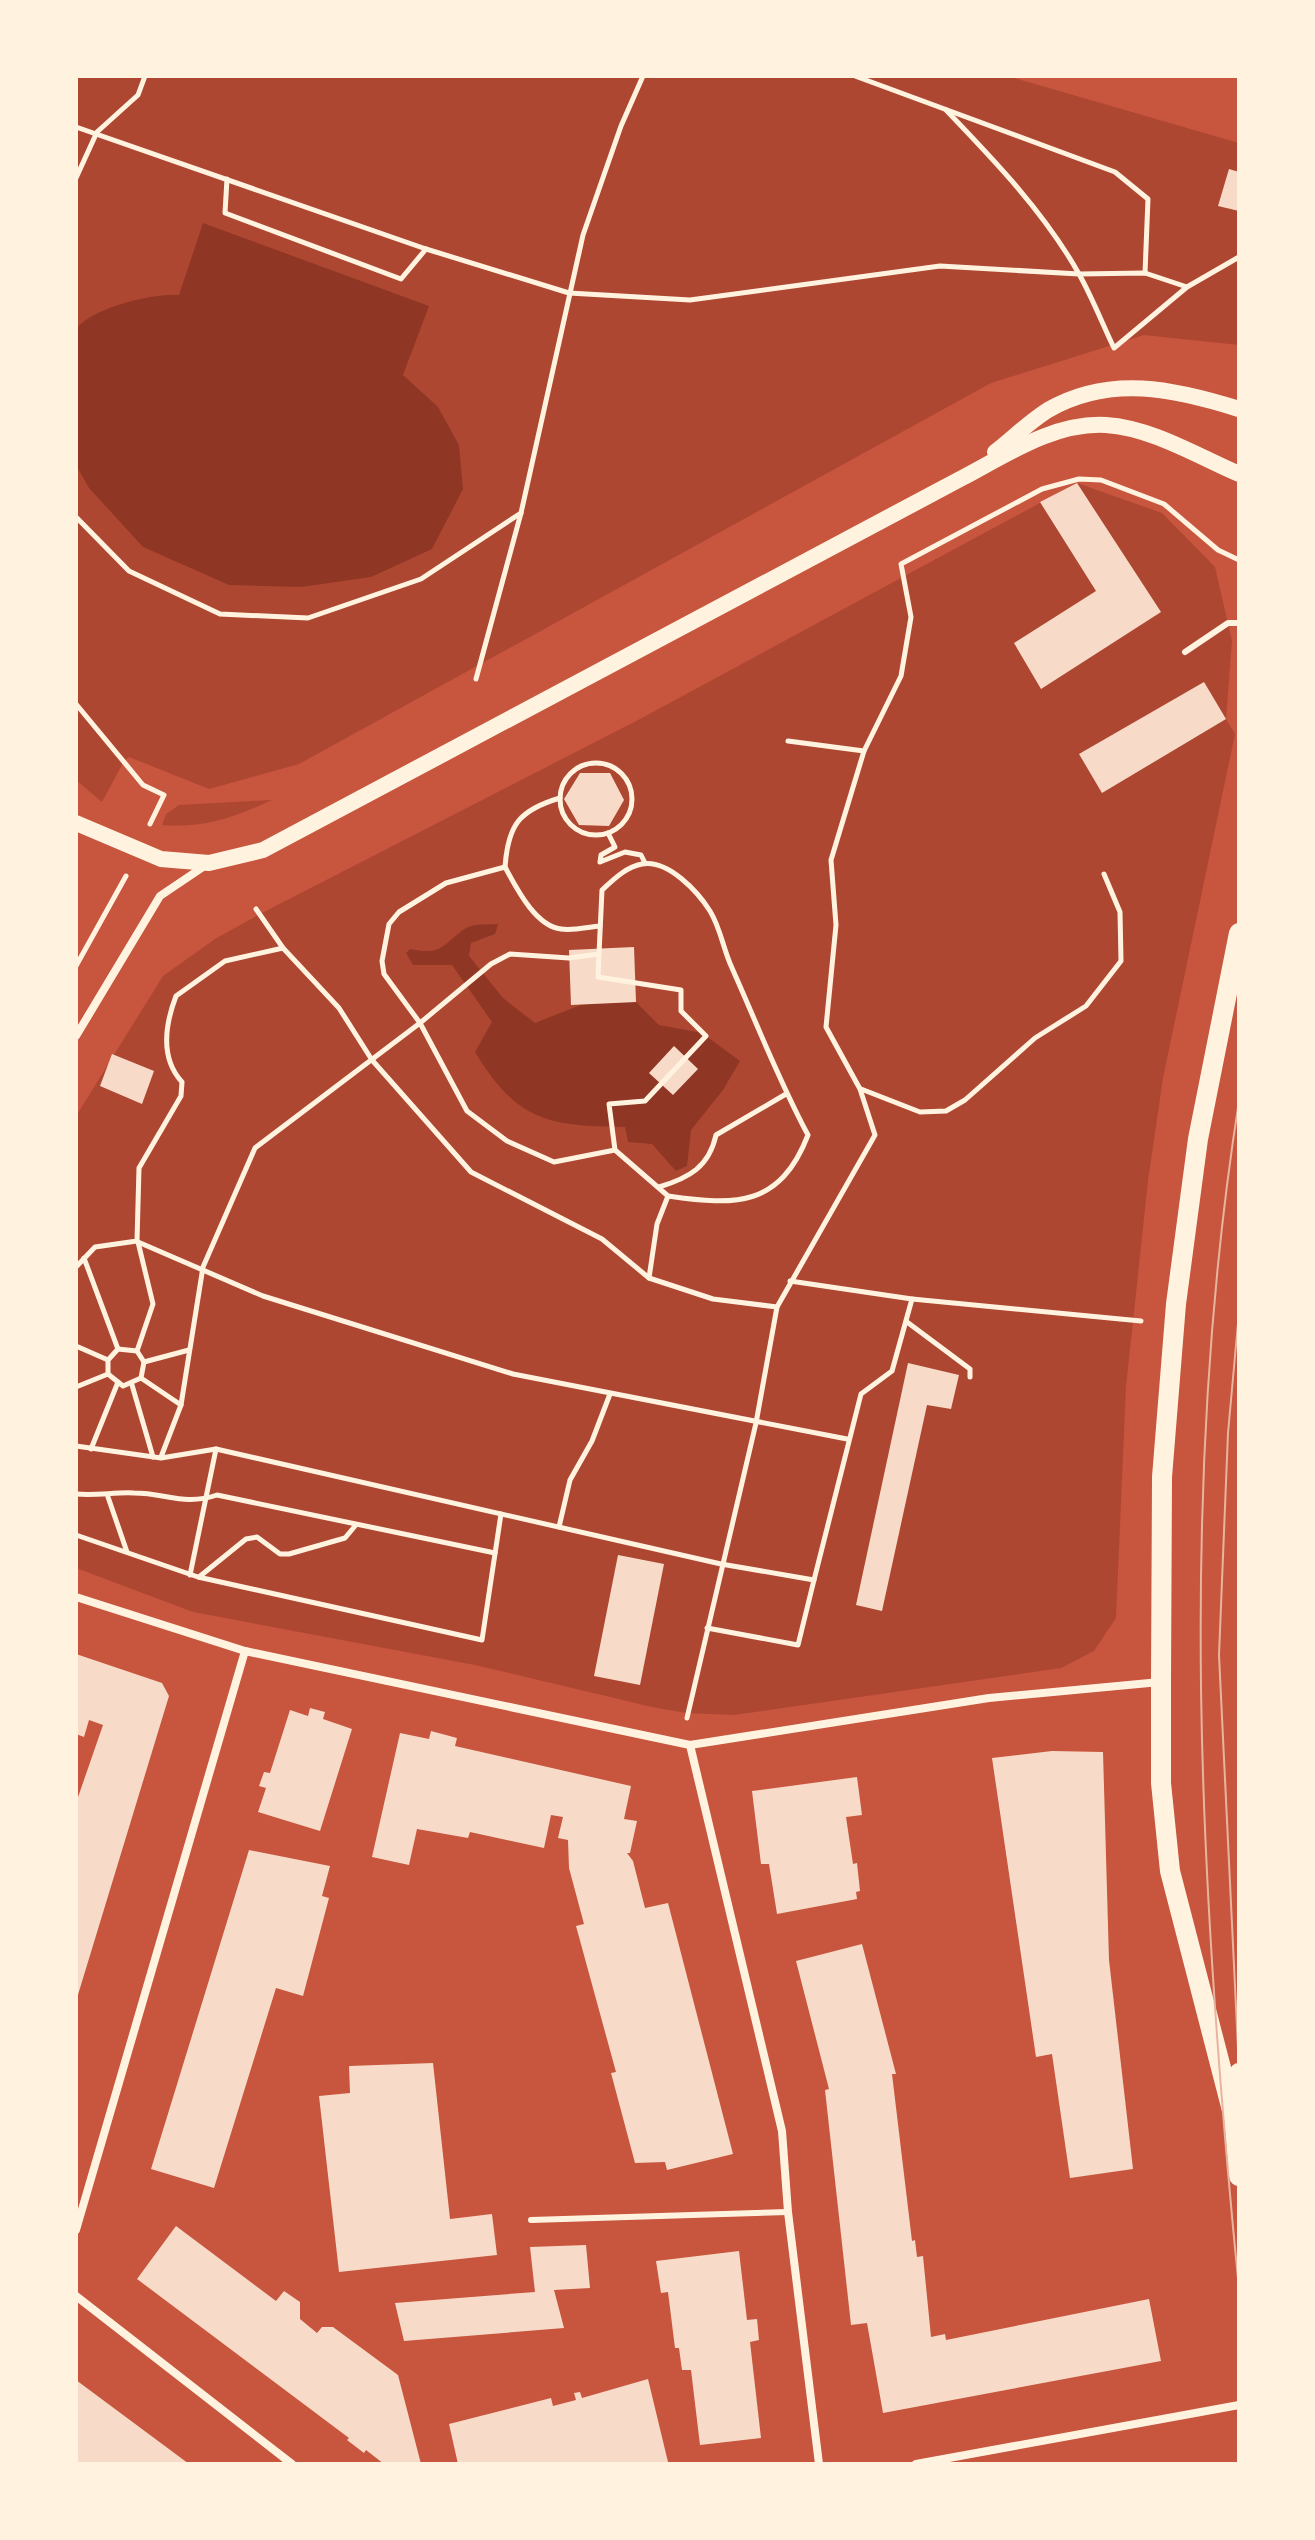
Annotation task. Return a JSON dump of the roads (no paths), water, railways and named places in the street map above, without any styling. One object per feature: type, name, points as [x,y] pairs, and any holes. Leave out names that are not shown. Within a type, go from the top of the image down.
[{"type":"main road","points":[[962,478],[1048,410],[1082,396],[1118,388],[1151,387],[1183,392],[1239,409]]},
{"type":"main road","points":[[76,823],[161,859],[209,863],[263,850],[962,478],[1055,433],[1106,425],[1145,433],[1239,474]]},
{"type":"main road","points":[[1239,933],[1198,1139],[1176,1304],[1162,1477],[1161,1682],[1161,1783],[1170,1871],[1234,2118],[1239,2176]]},
{"type":"main road","points":[[1234,2118],[1239,2073]]},
{"type":"street","points":[[76,1036],[160,896],[209,863]]},
{"type":"street","points":[[76,1597],[245,1651],[690,1745],[989,1698],[1161,1682]]},
{"type":"street","points":[[76,2230],[245,1651]]},
{"type":"street","points":[[690,1745],[782,2131],[788,2212],[819,2464]]},
{"type":"street","points":[[76,2296],[292,2464]]},
{"type":"street","points":[[916,2464],[1239,2405]]},
{"type":"lane","points":[[1185,652],[1228,623],[1239,623]]},
{"type":"lane","points":[[531,2220],[788,2212]]},
{"type":"tram line","points":[[1239,1101],[1220,1248],[1207,1397],[1201,1546],[1201,1695],[1206,1844],[1214,1993],[1239,2289]]},
{"type":"tram line","points":[[1239,1312],[1228,1433],[1219,1655],[1239,2069]]}]
